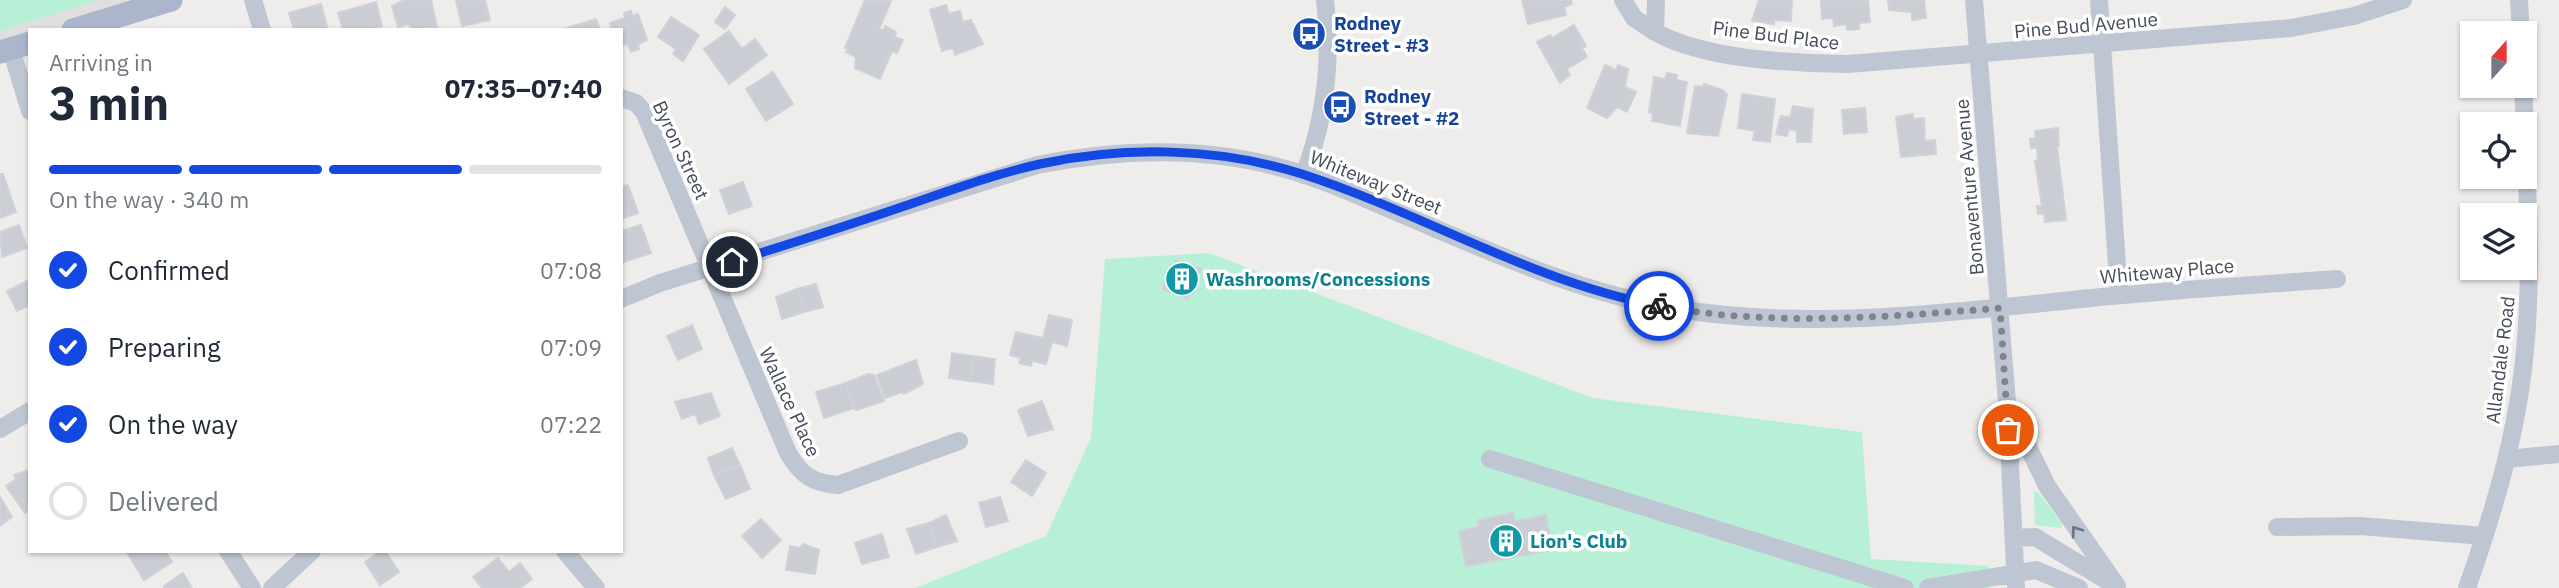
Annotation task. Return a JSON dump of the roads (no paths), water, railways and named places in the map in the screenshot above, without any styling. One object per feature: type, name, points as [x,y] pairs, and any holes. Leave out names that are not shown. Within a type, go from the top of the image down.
[{"type":"main road","points":[[80,28],[171,0]]},
{"type":"street","points":[[253,0],[261,28]]},
{"type":"street","points":[[1304,175],[1314,147],[1326,78],[1325,0]]},
{"type":"street","name":"Pine Bud Place","points":[[1623,0],[1634,18],[1668,39],[1800,63],[1848,64],[1979,55]]},
{"type":"street","points":[[1655,32],[1656,0]]},
{"type":"street","name":"Bonaventure Avenue","points":[[1974,0],[2007,402],[2015,580]]},
{"type":"street","points":[[2099,0],[2119,295]]},
{"type":"street","name":"Pine Bud Avenue","points":[[1979,55],[2291,28],[2354,16],[2403,0]]},
{"type":"street","points":[[2519,0],[2520,21]]},
{"type":"street","points":[[14,48],[28,103]]},
{"type":"street","name":"Byron Street","points":[[623,99],[636,103],[644,112],[710,269]]},
{"type":"street","name":"Whiteway Street","points":[[623,298],[660,283],[1037,165],[1080,157],[1145,152],[1210,155],[1304,175],[1533,269],[1588,288],[1651,304],[1723,315],[1811,319],[2000,308]]},
{"type":"street","name":"Allandale Road","points":[[2467,588],[2507,459],[2525,353],[2530,288],[2527,189]]},
{"type":"street","name":"Wallace Place","points":[[710,269],[788,453],[800,473],[818,484],[838,485],[959,442]]},
{"type":"street","name":"Whiteway Place","points":[[2000,308],[2119,295],[2337,279]]},
{"type":"street","points":[[2007,402],[2047,486],[2118,587]]},
{"type":"street","points":[[0,429],[28,412]]},
{"type":"street","points":[[2507,459],[2559,454]]},
{"type":"street","points":[[1490,458],[1905,588]]},
{"type":"street","points":[[2277,527],[2349,526],[2483,536]]},
{"type":"street","points":[[2014,538],[2035,537],[2118,587]]},
{"type":"street","points":[[229,553],[252,588]]},
{"type":"street","points":[[272,588],[311,553]]},
{"type":"street","points":[[567,553],[596,588]]},
{"type":"street","points":[[1928,588],[2015,580],[2036,570],[2050,573],[2079,588]]},
{"type":"place","name":"Rodney Street - #3","points":[[1309,34]]},
{"type":"place","name":"Rodney Street - #2","points":[[1340,107]]},
{"type":"place","name":"Washrooms/Concessions","points":[[1182,279]]},
{"type":"place","name":"Lion's Club","points":[[1506,541]]}]
